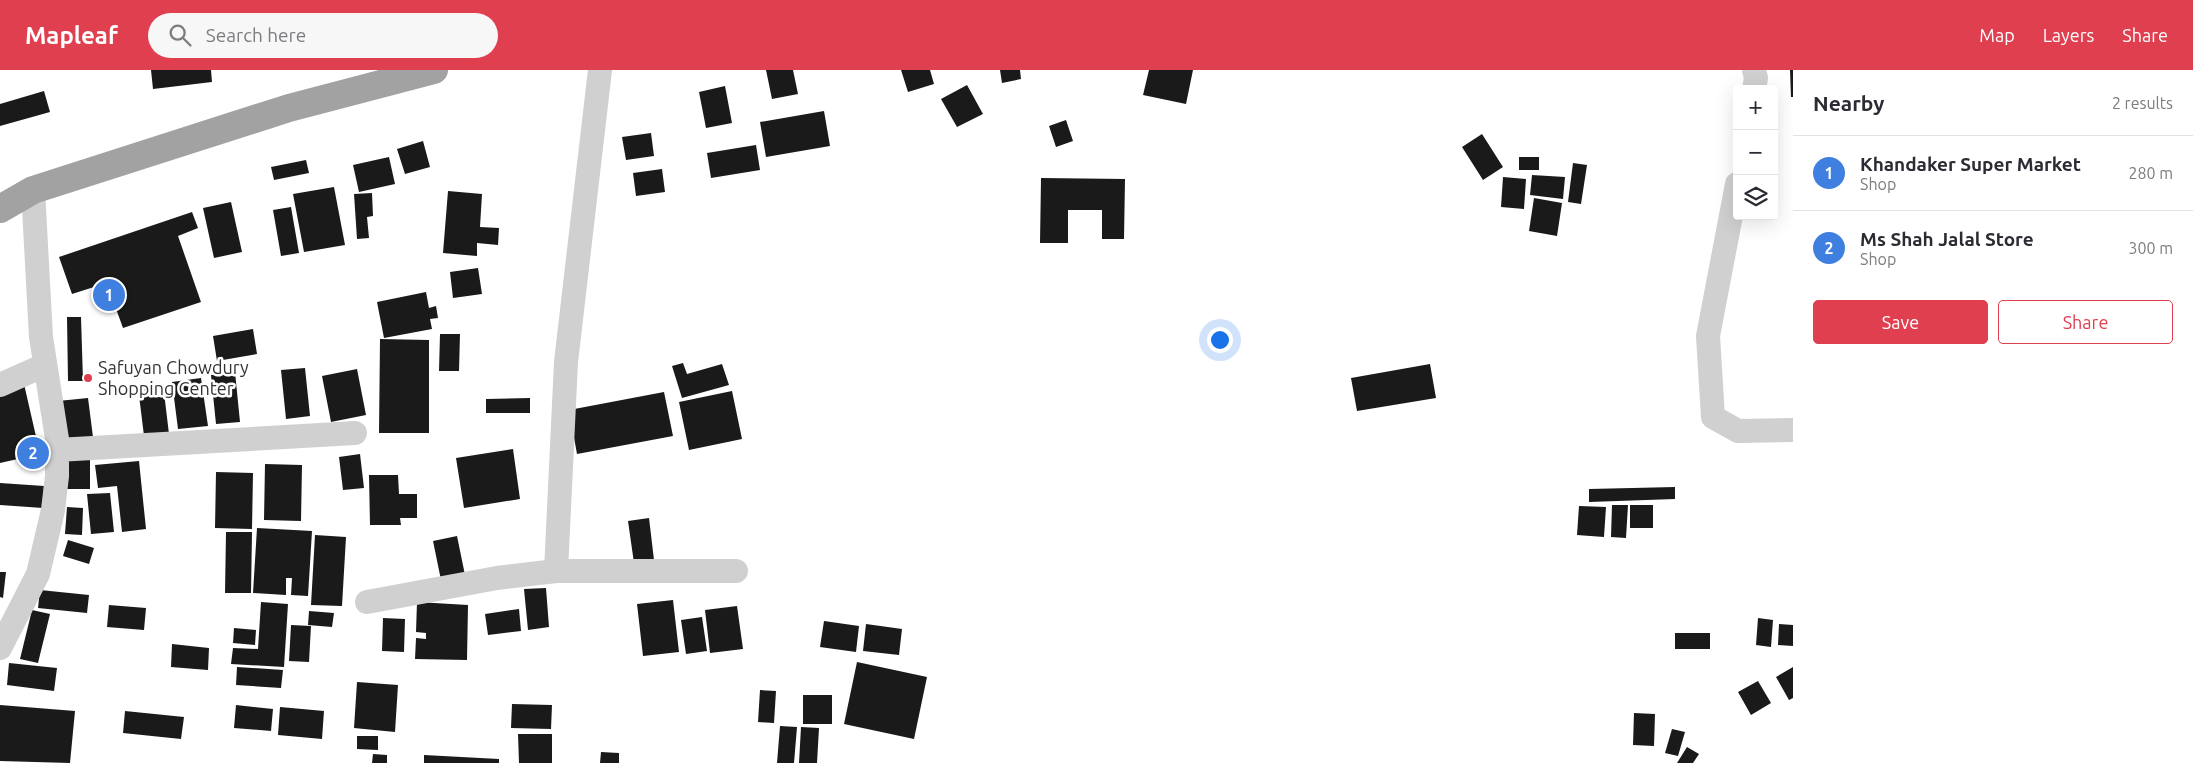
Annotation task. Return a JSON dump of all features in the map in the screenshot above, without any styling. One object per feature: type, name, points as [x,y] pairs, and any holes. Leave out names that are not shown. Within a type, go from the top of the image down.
[{"type":"highway","points":[[0,209],[33,190],[289,108],[434,70]]},
{"type":"street","points":[[556,571],[566,362],[600,70]]},
{"type":"street","points":[[1754,70],[1754,85]]},
{"type":"street","points":[[0,648],[38,574],[53,510],[58,476],[57,439],[41,337],[33,190]]},
{"type":"street","points":[[1733,205],[1708,336],[1713,417],[1738,431],[1793,430]]},
{"type":"street","points":[[0,386],[45,365]]},
{"type":"street","points":[[57,450],[354,433]]},
{"type":"street","points":[[367,602],[497,578],[556,571],[736,571]]},
{"type":"building","points":[[151,70],[211,70],[212,82],[153,89]]},
{"type":"building","points":[[766,70],[793,70],[798,94],[772,99]]},
{"type":"building","points":[[901,70],[930,70],[934,84],[908,92]]},
{"type":"building","points":[[1000,70],[1020,70],[1021,79],[1002,83]]},
{"type":"building","points":[[1149,70],[1193,70],[1186,104],[1143,95]]},
{"type":"building","points":[[1790,70],[1793,70],[1793,97],[1791,97]]},
{"type":"building","points":[[967,85],[983,114],[957,127],[941,99]]},
{"type":"building","points":[[725,86],[732,123],[706,128],[699,92]]},
{"type":"building","points":[[44,91],[50,112],[0,126],[0,104]]},
{"type":"building","points":[[824,111],[830,146],[766,157],[760,122]]},
{"type":"building","points":[[1066,120],[1073,141],[1056,147],[1049,126]]},
{"type":"building","points":[[651,133],[654,156],[626,160],[622,137]]},
{"type":"building","points":[[1482,134],[1503,167],[1483,180],[1462,147]]},
{"type":"building","points":[[423,141],[430,167],[405,174],[397,149]]},
{"type":"building","points":[[756,145],[760,170],[711,178],[707,153]]},
{"type":"building","points":[[389,157],[395,184],[359,192],[353,165]]},
{"type":"building","points":[[1519,157],[1539,157],[1539,170],[1519,170]]},
{"type":"building","points":[[306,160],[309,173],[274,180],[271,167]]},
{"type":"building","points":[[1573,163],[1587,165],[1581,204],[1568,202]]},
{"type":"building","points":[[662,169],[665,192],[636,196],[633,173]]},
{"type":"building","points":[[1532,175],[1565,177],[1563,199],[1530,195]]},
{"type":"building","points":[[1503,177],[1526,179],[1524,209],[1501,207]]},
{"type":"building","points":[[1041,178],[1125,179],[1124,239],[1102,239],[1102,210],[1068,210],[1068,243],[1040,243]]},
{"type":"building","points":[[334,187],[345,245],[304,252],[293,194]]},
{"type":"building","points":[[448,191],[482,194],[480,227],[499,228],[498,245],[477,243],[477,256],[443,253]]},
{"type":"building","points":[[372,193],[373,216],[367,217],[369,238],[357,239],[354,194]]},
{"type":"building","points":[[1534,198],[1562,203],[1557,236],[1529,231]]},
{"type":"building","points":[[231,202],[242,252],[214,258],[203,208]]},
{"type":"building","points":[[291,207],[299,253],[281,256],[273,210]]},
{"type":"building","points":[[192,212],[198,228],[178,236],[201,302],[123,328],[115,306],[102,311],[94,287],[72,294],[59,257]]},
{"type":"building","points":[[478,268],[482,294],[453,298],[450,272]]},
{"type":"building","points":[[426,292],[429,308],[436,306],[438,318],[430,319],[432,329],[384,338],[377,302]]},
{"type":"building","points":[[67,317],[81,317],[83,381],[68,381]]},
{"type":"building","points":[[253,329],[257,354],[217,361],[213,336]]},
{"type":"building","points":[[440,334],[460,334],[459,371],[439,371]]},
{"type":"building","points":[[380,339],[429,340],[429,433],[379,433]]},
{"type":"building","points":[[683,363],[687,374],[722,364],[729,385],[682,398],[672,366]]},
{"type":"building","points":[[1430,364],[1436,398],[1357,411],[1351,378]]},
{"type":"building","points":[[305,368],[310,416],[286,419],[281,370]]},
{"type":"building","points":[[357,369],[366,415],[331,422],[322,376]]},
{"type":"building","points":[[235,372],[240,422],[216,424],[211,375]]},
{"type":"building","points":[[201,378],[208,426],[178,429],[172,382]]},
{"type":"building","points":[[24,384],[40,454],[0,463],[0,389]]},
{"type":"building","points":[[163,384],[169,434],[144,436],[138,387]]},
{"type":"building","points":[[732,391],[742,439],[689,450],[679,402]]},
{"type":"building","points":[[664,392],[673,436],[577,454],[569,410]]},
{"type":"building","points":[[88,398],[93,437],[63,441],[58,401]]},
{"type":"building","points":[[530,398],[530,413],[486,413],[486,399]]},
{"type":"building","points":[[513,449],[520,499],[464,508],[456,458]]},
{"type":"building","points":[[360,454],[364,488],[343,490],[339,457]]},
{"type":"building","points":[[90,456],[90,489],[61,489],[62,457]]},
{"type":"building","points":[[139,461],[146,529],[122,532],[117,486],[98,488],[95,465]]},
{"type":"building","points":[[265,464],[302,465],[301,521],[264,520]]},
{"type":"building","points":[[216,472],[253,473],[252,529],[215,528]]},
{"type":"building","points":[[369,475],[398,475],[399,494],[417,494],[417,518],[400,518],[401,525],[370,525]]},
{"type":"building","points":[[0,483],[44,486],[43,508],[0,505]]},
{"type":"building","points":[[1675,487],[1675,499],[1589,502],[1589,489]]},
{"type":"building","points":[[110,493],[114,532],[91,534],[87,494]]},
{"type":"building","points":[[1612,505],[1628,505],[1626,538],[1611,537]]},
{"type":"building","points":[[1630,505],[1653,505],[1653,528],[1630,528]]},
{"type":"building","points":[[1579,506],[1606,507],[1604,537],[1577,535]]},
{"type":"building","points":[[67,507],[83,508],[82,535],[65,534]]},
{"type":"building","points":[[649,518],[654,560],[634,563],[628,521]]},
{"type":"building","points":[[257,528],[312,531],[308,596],[291,595],[292,578],[286,578],[286,595],[253,593]]},
{"type":"building","points":[[226,532],[252,532],[251,593],[225,593]]},
{"type":"building","points":[[315,535],[346,537],[342,606],[311,605]]},
{"type":"building","points":[[457,536],[465,575],[441,580],[433,541]]},
{"type":"building","points":[[68,540],[94,548],[89,564],[63,556]]},
{"type":"building","points":[[0,572],[6,572],[3,598],[0,597]]},
{"type":"building","points":[[546,588],[549,627],[528,630],[524,589]]},
{"type":"building","points":[[40,590],[89,595],[87,613],[38,608]]},
{"type":"building","points":[[673,600],[679,652],[643,656],[637,604]]},
{"type":"building","points":[[261,602],[288,604],[284,667],[231,664],[233,648],[258,649]]},
{"type":"building","points":[[417,602],[468,605],[467,660],[415,659],[416,638],[426,639],[426,633],[416,632]]},
{"type":"building","points":[[109,605],[146,608],[144,630],[107,627]]},
{"type":"building","points":[[737,606],[743,649],[710,653],[705,610]]},
{"type":"building","points":[[519,609],[521,631],[488,635],[485,614]]},
{"type":"building","points":[[32,610],[50,614],[38,663],[20,659]]},
{"type":"building","points":[[309,611],[334,613],[332,627],[308,625]]},
{"type":"building","points":[[702,617],[707,651],[686,654],[681,620]]},
{"type":"building","points":[[383,618],[405,619],[404,652],[382,651]]},
{"type":"building","points":[[1758,618],[1773,620],[1771,647],[1756,645]]},
{"type":"building","points":[[824,621],[859,626],[856,652],[820,647]]},
{"type":"building","points":[[866,624],[902,629],[899,655],[863,651]]},
{"type":"building","points":[[1779,624],[1793,625],[1793,646],[1778,645]]},
{"type":"building","points":[[291,625],[311,626],[309,662],[289,661]]},
{"type":"building","points":[[234,628],[256,630],[255,645],[233,643]]},
{"type":"building","points":[[1675,633],[1710,633],[1710,649],[1675,649]]},
{"type":"building","points":[[172,644],[209,648],[208,670],[171,667]]},
{"type":"building","points":[[857,662],[927,677],[914,739],[844,724]]},
{"type":"building","points":[[9,663],[57,668],[54,691],[7,685]]},
{"type":"building","points":[[237,667],[283,670],[281,688],[236,685]]},
{"type":"building","points":[[1793,667],[1793,698],[1789,700],[1776,677]]},
{"type":"building","points":[[1758,681],[1771,703],[1751,715],[1738,692]]},
{"type":"building","points":[[357,682],[398,685],[395,732],[354,728]]},
{"type":"building","points":[[760,690],[776,691],[774,723],[758,722]]},
{"type":"building","points":[[803,695],[832,695],[832,724],[803,724]]},
{"type":"building","points":[[512,704],[552,705],[551,729],[511,728]]},
{"type":"building","points":[[0,705],[75,711],[70,763],[0,761]]},
{"type":"building","points":[[236,705],[273,709],[271,731],[234,728]]},
{"type":"building","points":[[280,707],[324,711],[322,739],[278,735]]},
{"type":"building","points":[[125,711],[184,717],[181,739],[123,733]]},
{"type":"building","points":[[1634,713],[1655,714],[1654,746],[1633,745]]},
{"type":"building","points":[[780,726],[797,727],[794,763],[777,763]]},
{"type":"building","points":[[801,727],[819,728],[817,763],[799,763]]},
{"type":"building","points":[[1672,729],[1685,732],[1678,756],[1665,753]]},
{"type":"building","points":[[518,734],[552,734],[552,763],[519,763]]},
{"type":"building","points":[[357,736],[378,736],[378,750],[357,749]]},
{"type":"building","points":[[1687,747],[1699,754],[1693,763],[1677,763]]},
{"type":"building","points":[[601,752],[619,753],[619,763],[600,763]]},
{"type":"building","points":[[373,754],[387,755],[387,763],[372,763]]},
{"type":"building","points":[[424,755],[499,759],[499,763],[424,763]]},
{"type":"place","name":"Khandaker Super Market","points":[[109,295]]},
{"type":"place","name":"Safuyan Chowdury Shopping Center","points":[[88,378]]},
{"type":"place","name":"Ms Shah Jalal Store","points":[[33,453]]}]
